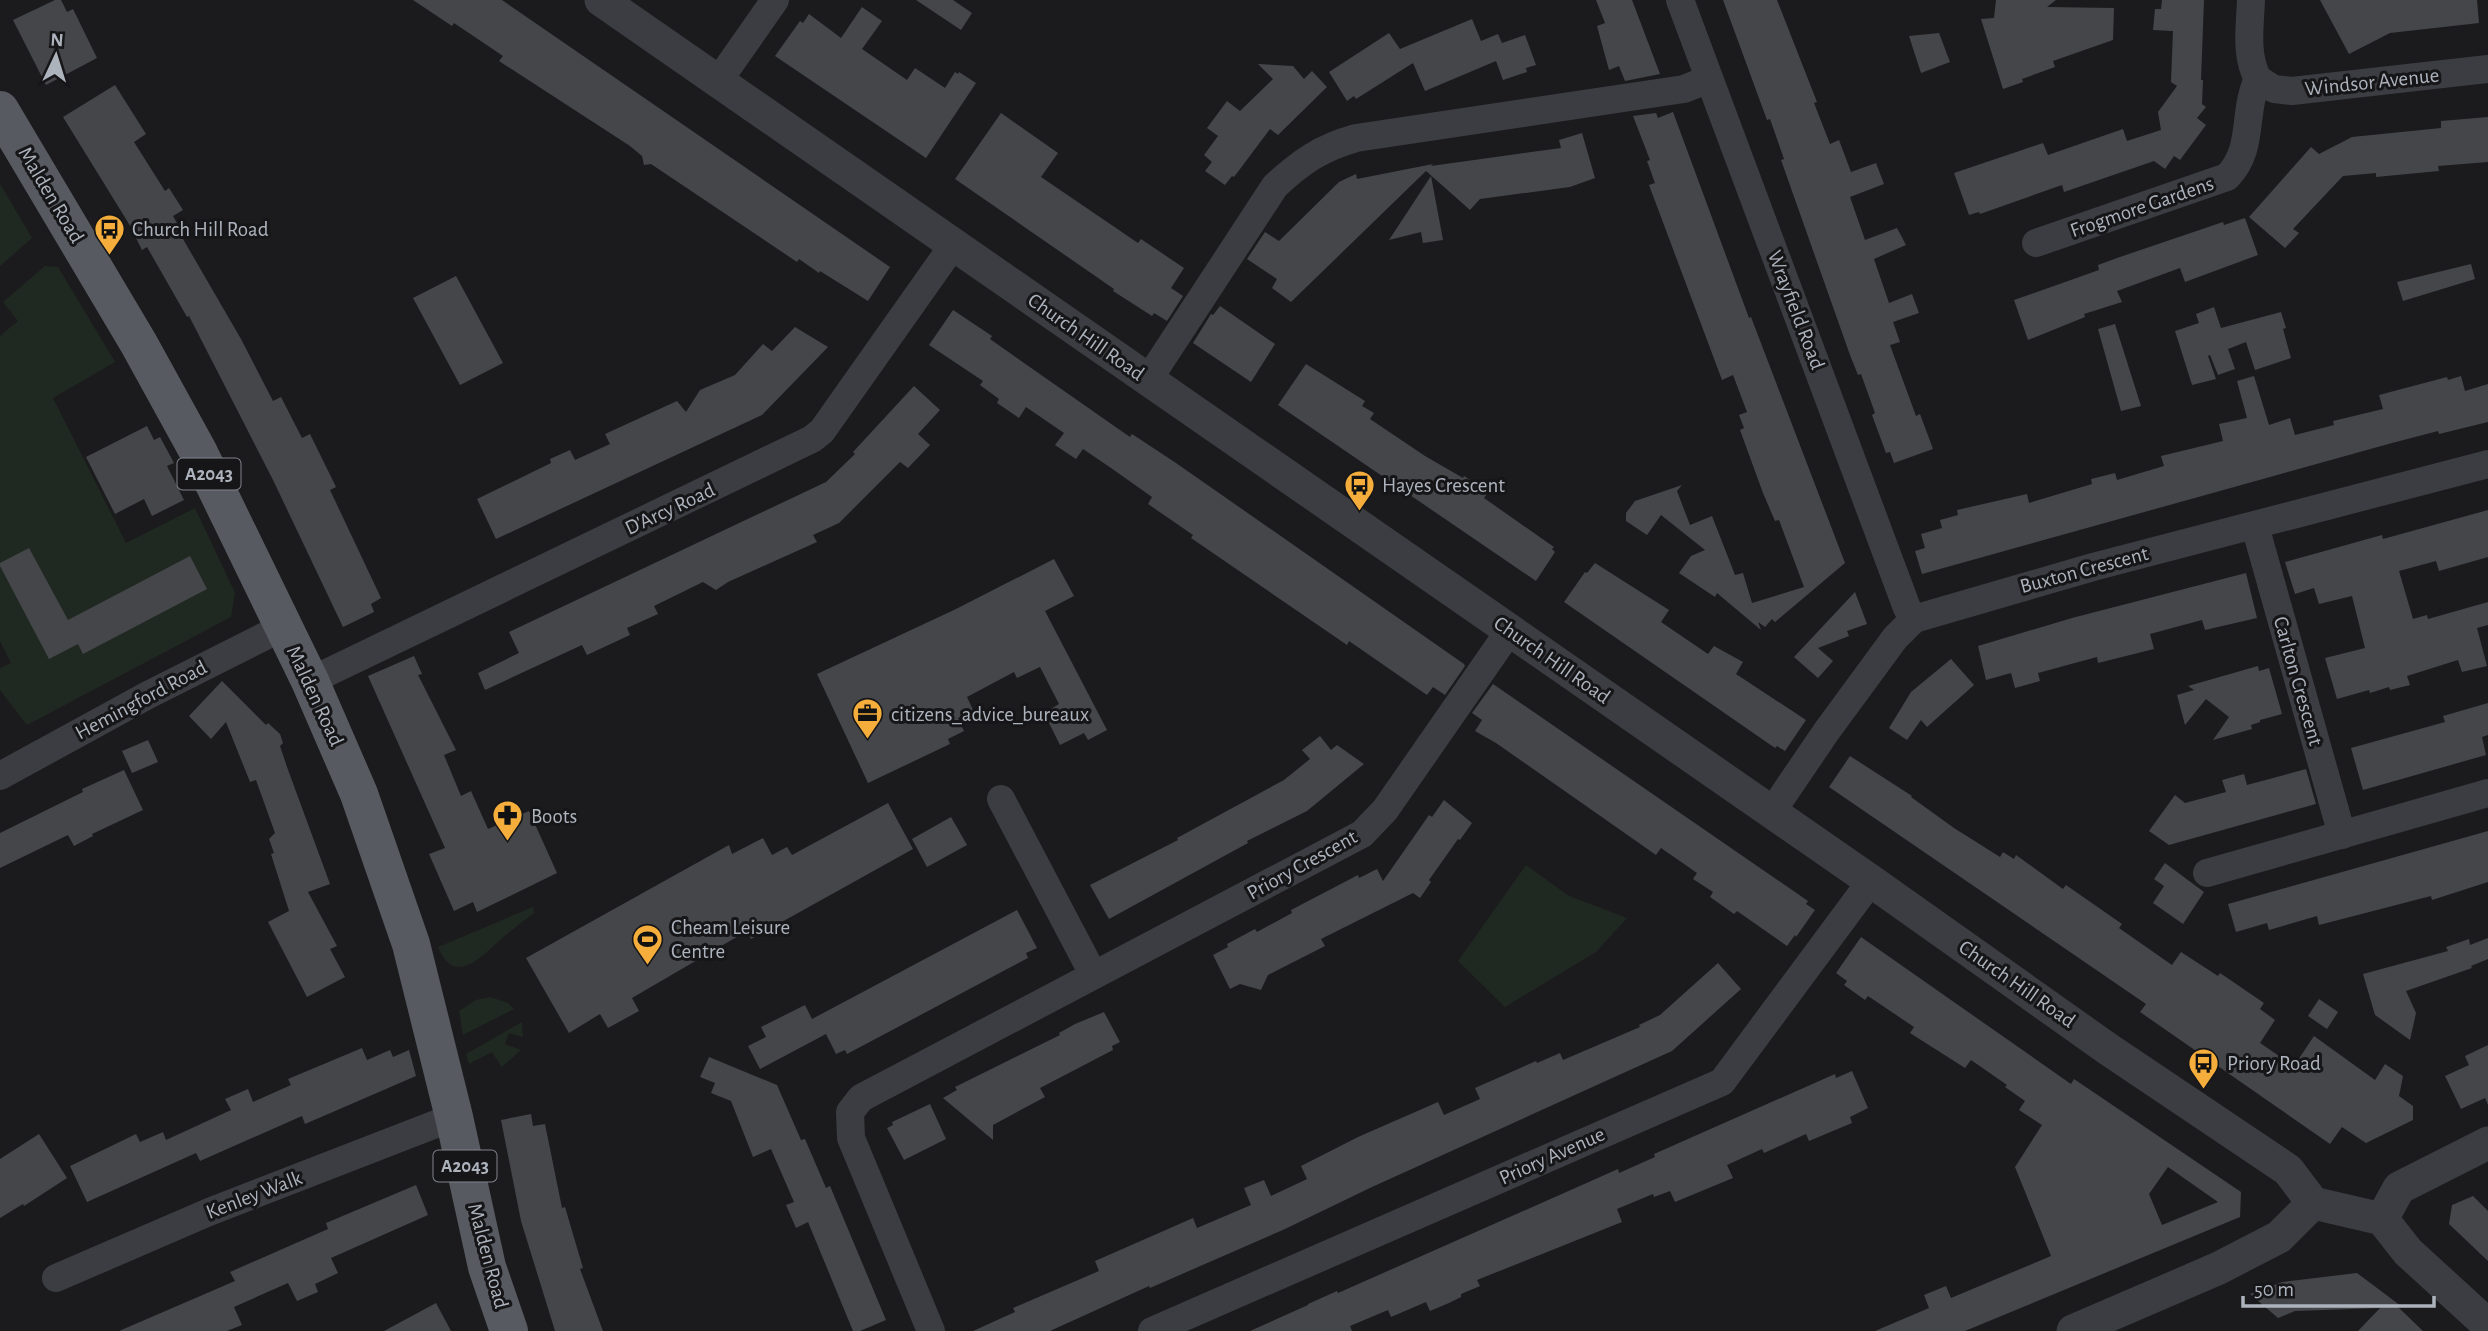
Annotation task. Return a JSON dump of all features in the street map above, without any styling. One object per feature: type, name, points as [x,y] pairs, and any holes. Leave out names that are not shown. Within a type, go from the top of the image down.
[{"type":"main road","name":"Malden Road","points":[[0,110],[146,356],[199,453],[310,681],[359,794],[407,930],[426,999],[487,1267],[509,1331]]},
{"type":"street","name":"Church Hill Road","points":[[601,0],[1871,881],[2108,1049],[2288,1170],[2313,1203]]},
{"type":"street","points":[[719,80],[775,0]]},
{"type":"street","name":"Wrayfield Road","points":[[1680,0],[1907,608],[1914,620]]},
{"type":"street","points":[[2251,0],[2249,51],[2252,69],[2258,79]]},
{"type":"street","name":"Windsor Avenue","points":[[2258,79],[2274,89],[2292,91],[2488,69]]},
{"type":"street","points":[[1148,380],[1275,186],[1297,165],[1327,147],[1356,138],[1684,89],[1709,79]]},
{"type":"street","name":"Frogmore Gardens","points":[[2036,243],[2227,177],[2238,167],[2244,153],[2250,96],[2258,79]]},
{"type":"street","name":"D'Arcy Road","points":[[310,681],[812,439],[822,431],[954,244]]},
{"type":"street","name":"Buxton Crescent","points":[[1771,813],[1895,638],[1914,620],[2093,567],[2488,464]]},
{"type":"street","name":"Carlton Crescent","points":[[2255,526],[2342,835]]},
{"type":"street","name":"Hemingford Road","points":[[0,776],[148,695],[283,627]]},
{"type":"street","name":"Priory Crescent","points":[[931,1331],[851,1138],[850,1112],[861,1098],[1362,834],[1385,810],[1510,630]]},
{"type":"street","points":[[2207,873],[2488,793]]},
{"type":"street","points":[[1001,799],[1093,974]]},
{"type":"street","name":"Priory Avenue","points":[[1152,1331],[1722,1082],[1871,881]]},
{"type":"street","name":"Kenley Walk","points":[[56,1278],[209,1212],[454,1117]]},
{"type":"street","points":[[2382,1219],[2399,1188],[2488,1143]]},
{"type":"street","points":[[2073,1331],[2260,1248],[2279,1237],[2313,1203],[2382,1219],[2408,1252],[2488,1325]]},
{"type":"shaded area","points":[[0,184],[32,238],[0,266]]},
{"type":"shaded area","points":[[45,266],[58,267],[115,362],[53,398],[126,543],[195,508],[235,593],[231,617],[27,725],[0,690],[0,668],[11,663],[0,641],[0,336],[18,321],[3,302]]},
{"type":"shaded area","points":[[1526,865],[1569,896],[1627,918],[1596,952],[1505,1007],[1458,961]]},
{"type":"shaded area","points":[[533,907],[534,913],[467,965],[451,965],[444,959],[438,947]]},
{"type":"shaded area","points":[[490,997],[508,1003],[514,1009],[463,1035],[459,1011],[476,1000]]},
{"type":"shaded area","points":[[522,1022],[523,1037],[509,1033],[505,1044],[521,1050],[502,1067],[492,1052],[469,1064],[466,1054]]},
{"type":"building","points":[[55,0],[61,0],[67,12],[73,9],[97,58],[46,85],[13,20]]},
{"type":"building","points":[[413,0],[502,0],[890,267],[868,301],[799,259],[797,262],[651,164],[644,165],[642,156],[630,146],[499,61],[503,56],[454,23],[452,26]]},
{"type":"building","points":[[916,0],[953,0],[972,13],[961,30]]},
{"type":"building","points":[[1596,0],[1632,0],[1660,74],[1625,81],[1619,66],[1609,70],[1597,26],[1605,23]]},
{"type":"building","points":[[1723,0],[1777,0],[1817,102],[1814,103],[1830,144],[1839,140],[1851,172],[1876,163],[1884,184],[1850,197],[1865,240],[1897,228],[1906,245],[1874,259],[1889,303],[1912,294],[1919,313],[1893,322],[1900,342],[1890,345],[1916,416],[1920,414],[1933,449],[1894,463],[1890,452],[1886,453],[1872,415],[1875,413],[1861,374],[1858,375],[1850,355],[1781,160],[1784,159],[1770,119],[1767,120]]},
{"type":"building","points":[[1996,0],[2056,0],[2047,7],[2114,8],[2113,40],[2053,61],[2055,67],[2003,89],[1981,19],[1994,18]]},
{"type":"building","points":[[2162,0],[2204,0],[2201,80],[2202,104],[2206,107],[2197,118],[2206,125],[2180,160],[2174,156],[2165,169],[2154,161],[2064,192],[2062,185],[1980,214],[1969,215],[1954,173],[2043,143],[2048,155],[2123,129],[2127,141],[2161,130],[2158,112],[2177,86],[2171,82],[2173,31],[2153,30],[2155,9],[2161,9]]},
{"type":"building","points":[[2320,0],[2477,0],[2479,23],[2390,33],[2349,54]]},
{"type":"building","points":[[862,7],[882,21],[862,49],[907,80],[915,68],[945,88],[955,72],[976,83],[926,158],[775,56],[800,21],[803,23],[809,14],[841,38]]},
{"type":"building","points":[[1472,19],[1481,41],[1498,34],[1502,43],[1525,35],[1536,65],[1526,68],[1527,72],[1503,80],[1496,61],[1425,91],[1413,63],[1356,99],[1354,96],[1347,101],[1329,72],[1389,33],[1400,49]]},
{"type":"building","points":[[1939,33],[1950,62],[1921,73],[1909,36]]},
{"type":"building","points":[[1258,64],[1293,66],[1304,79],[1312,71],[1327,87],[1278,135],[1270,129],[1225,185],[1205,171],[1212,162],[1204,155],[1218,136],[1207,128],[1227,101],[1240,111],[1273,79]]},
{"type":"building","points":[[115,85],[146,134],[134,142],[165,191],[169,188],[183,210],[173,216],[185,237],[183,239],[241,339],[273,401],[281,397],[302,438],[310,434],[336,487],[330,490],[381,598],[371,604],[374,612],[343,627],[273,480],[189,316],[187,317],[147,247],[142,250],[129,224],[63,117]]},
{"type":"building","points":[[1673,112],[1749,318],[1751,317],[1845,563],[1775,622],[1772,619],[1765,627],[1758,622],[1761,630],[1717,593],[1715,597],[1679,573],[1691,556],[1705,550],[1661,515],[1647,535],[1626,521],[1626,513],[1635,501],[1682,485],[1677,491],[1690,525],[1712,516],[1735,575],[1743,573],[1752,603],[1804,587],[1779,520],[1775,521],[1763,493],[1740,430],[1744,428],[1739,415],[1747,412],[1733,375],[1722,380],[1649,185],[1655,183],[1647,161],[1650,160],[1633,116],[1656,113],[1658,118]]},
{"type":"building","points":[[1001,113],[1058,153],[1041,177],[1138,243],[1141,239],[1184,268],[1171,288],[1183,296],[1167,321],[1154,313],[1152,316],[1113,291],[1114,289],[955,179]]},
{"type":"building","points":[[2488,117],[2488,162],[2438,166],[2439,171],[2376,177],[2376,173],[2343,176],[2293,229],[2299,233],[2285,248],[2249,217],[2311,147],[2319,154],[2352,137],[2441,128],[2441,121]]},
{"type":"building","points":[[1582,133],[1595,178],[1570,187],[1480,199],[1470,210],[1426,171],[1291,302],[1272,288],[1277,279],[1247,259],[1265,232],[1279,241],[1339,182],[1356,174],[1357,179],[1433,164],[1431,166],[1561,148],[1559,140]]},
{"type":"building","points":[[1431,176],[1443,240],[1423,243],[1421,232],[1389,240]]},
{"type":"building","points":[[2245,218],[2258,255],[2185,282],[2180,268],[2117,291],[2122,302],[2084,314],[2085,317],[2028,340],[2014,300],[2099,270],[2098,265],[2117,258],[2223,222],[2224,225]]},
{"type":"building","points":[[2471,264],[2475,279],[2403,301],[2397,282]]},
{"type":"building","points":[[456,276],[503,363],[460,385],[413,298]]},
{"type":"building","points":[[1220,306],[1275,344],[1251,382],[1193,343],[1211,314]]},
{"type":"building","points":[[2214,307],[2221,328],[2281,312],[2291,358],[2255,370],[2246,342],[2228,349],[2235,369],[2218,375],[2210,355],[2208,356],[2216,379],[2192,385],[2175,331],[2199,323],[2196,314]]},
{"type":"building","points":[[953,310],[1130,437],[1132,434],[1176,463],[1464,664],[1445,695],[1433,687],[1427,695],[1349,641],[1347,645],[1191,538],[1193,535],[1148,504],[1152,497],[1083,449],[1076,459],[1055,445],[1064,433],[1026,407],[1019,418],[997,403],[999,399],[980,385],[983,381],[929,345]]},
{"type":"building","points":[[2115,324],[2141,406],[2121,411],[2098,329]]},
{"type":"building","points":[[795,327],[828,347],[762,415],[496,539],[477,499],[551,463],[550,459],[570,450],[575,460],[610,444],[605,434],[677,401],[686,412],[700,390],[735,375],[763,344],[772,351]]},
{"type":"building","points":[[1306,364],[1365,401],[1362,406],[1374,413],[1370,419],[1425,456],[1488,492],[1484,498],[1554,547],[1552,549],[1555,552],[1536,581],[1278,405]]},
{"type":"building","points":[[2254,376],[2269,425],[2290,418],[2295,435],[2334,425],[2333,421],[2383,409],[2379,395],[2447,377],[2448,380],[2461,376],[2465,391],[2488,384],[2488,422],[2392,443],[1922,574],[1915,551],[1925,548],[1921,534],[1942,528],[1940,520],[1958,515],[1957,510],[2027,494],[2029,503],[2092,484],[2091,479],[2115,473],[2117,480],[2164,466],[2161,456],[2223,441],[2219,424],[2247,418],[2237,381]]},
{"type":"building","points":[[914,386],[940,410],[918,434],[930,445],[908,468],[900,462],[839,523],[813,535],[817,542],[716,590],[703,582],[654,606],[658,614],[627,628],[630,635],[587,655],[582,645],[485,690],[478,673],[519,653],[509,632],[826,482],[855,454],[853,452]]},
{"type":"building","points":[[147,426],[154,440],[160,437],[174,463],[167,466],[184,500],[152,516],[144,499],[115,514],[86,457]]},
{"type":"building","points":[[2488,510],[2488,557],[2439,571],[2436,561],[2399,571],[2413,619],[2427,615],[2428,619],[2488,602],[2488,625],[2477,628],[2487,666],[2462,672],[2458,660],[2407,676],[2410,685],[2390,690],[2389,687],[2370,693],[2369,690],[2337,699],[2325,658],[2365,648],[2352,596],[2319,604],[2314,588],[2295,594],[2285,562]]},
{"type":"building","points":[[29,548],[68,620],[190,556],[207,589],[83,654],[78,644],[49,659],[0,566],[0,563]]},
{"type":"building","points":[[1054,559],[1074,596],[1045,611],[1107,730],[1088,740],[1084,733],[1060,745],[1044,713],[1059,704],[1040,667],[1017,678],[1014,672],[967,697],[973,710],[958,718],[964,731],[948,739],[950,744],[868,783],[817,674],[956,609]]},
{"type":"building","points":[[1595,563],[1669,610],[1661,622],[1708,654],[1714,646],[1743,662],[1736,674],[1806,720],[1785,751],[1777,746],[1775,748],[1564,602],[1585,572]]},
{"type":"building","points":[[2246,573],[2257,618],[2205,630],[2202,620],[2150,634],[2154,649],[2098,663],[2097,657],[2038,673],[2040,681],[2015,688],[2011,673],[1986,680],[1978,646],[2072,618]]},
{"type":"building","points":[[1855,592],[1867,624],[1847,631],[1849,636],[1818,648],[1833,661],[1818,678],[1794,657]]},
{"type":"building","points":[[414,656],[422,674],[418,675],[456,750],[444,755],[461,796],[471,791],[488,829],[529,811],[557,873],[477,912],[473,902],[454,911],[429,854],[445,848],[368,676]]},
{"type":"building","points":[[1951,659],[1974,685],[1927,727],[1921,720],[1907,740],[1889,728],[1911,692]]},
{"type":"building","points":[[2258,666],[2259,671],[2269,668],[2282,714],[2260,720],[2251,725],[2252,729],[2213,740],[2229,717],[2206,699],[2185,725],[2177,695],[2194,690],[2188,686]]},
{"type":"building","points":[[222,681],[266,725],[268,723],[280,734],[283,743],[280,746],[287,767],[330,884],[308,892],[337,946],[330,949],[345,977],[307,997],[268,922],[289,911],[271,854],[274,853],[269,839],[275,833],[256,780],[250,782],[226,722],[211,739],[189,716]]},
{"type":"building","points":[[1493,684],[1808,901],[1806,904],[1815,910],[1796,937],[1795,935],[1787,946],[1737,911],[1734,914],[1710,897],[1713,892],[1693,879],[1697,873],[1661,848],[1656,855],[1475,731],[1482,720],[1472,713]]},
{"type":"building","points":[[2488,703],[2488,735],[2482,737],[2486,755],[2363,790],[2351,748],[2445,722],[2443,716]]},
{"type":"building","points":[[1320,736],[1331,750],[1337,745],[1364,764],[1307,811],[1247,841],[1248,843],[1109,919],[1090,885],[1178,840],[1177,838],[1284,780],[1310,759],[1302,750]]},
{"type":"building","points":[[148,740],[158,762],[132,773],[122,751]]},
{"type":"building","points":[[1850,756],[2000,857],[2003,852],[2014,859],[2016,855],[2063,889],[2066,885],[2122,924],[2119,928],[2172,965],[2181,952],[2218,976],[2220,973],[2264,1003],[2260,1009],[2275,1020],[2260,1043],[2294,1066],[2314,1036],[2375,1080],[2385,1064],[2403,1076],[2399,1096],[2413,1106],[2413,1120],[2366,1143],[2342,1127],[2330,1144],[2140,1012],[2146,1004],[1829,787]]},
{"type":"building","points":[[2306,769],[2316,804],[2169,845],[2149,831],[2175,795],[2185,803],[2226,792],[2222,780],[2244,774],[2247,785]]},
{"type":"building","points":[[124,770],[143,810],[92,834],[93,836],[74,846],[68,835],[0,868],[0,833]]},
{"type":"building","points":[[1444,800],[1472,823],[1429,880],[1431,882],[1420,898],[1413,893],[1321,939],[1325,946],[1268,975],[1261,990],[1240,984],[1230,989],[1213,955],[1228,947],[1227,944],[1255,929],[1257,932],[1292,913],[1291,910],[1358,875],[1359,878],[1377,869],[1383,881],[1429,815],[1432,817]]},
{"type":"building","name":"Cheam Leisure Centre","points":[[888,803],[913,849],[751,939],[747,931],[632,998],[639,1011],[608,1028],[600,1014],[569,1033],[526,958],[729,845],[732,854],[763,838],[772,855],[787,847],[792,855]]},
{"type":"building","points":[[951,817],[967,845],[927,867],[912,839]]},
{"type":"building","points":[[2488,831],[2488,882],[2432,900],[2431,896],[2319,925],[2317,916],[2269,930],[2267,923],[2236,932],[2228,904]]},
{"type":"building","points":[[2165,863],[2204,892],[2183,924],[2153,903],[2164,886],[2154,879]]},
{"type":"building","points":[[1017,910],[1037,948],[1026,953],[1028,958],[847,1054],[845,1050],[836,1054],[826,1034],[760,1069],[748,1046],[766,1037],[761,1027],[805,1005],[812,1019]]},
{"type":"building","points":[[1861,937],[2071,1084],[2074,1079],[2241,1192],[2240,1217],[1965,1331],[1875,1331],[1929,1308],[1924,1295],[1946,1286],[1951,1298],[2051,1256],[2015,1167],[2042,1125],[2019,1110],[2025,1101],[2005,1087],[2007,1085],[1971,1060],[1965,1068],[1910,1033],[1914,1027],[1868,996],[1865,1000],[1844,985],[1847,981],[1836,973]],"holes":[[[2168,1167],[2218,1202],[2162,1225],[2149,1194]]]},
{"type":"building","points":[[2488,938],[2488,959],[2471,966],[2472,968],[2406,991],[2416,1013],[2410,1040],[2375,1015],[2363,974],[2448,951],[2446,947],[2469,939],[2470,945]]},
{"type":"building","points":[[1718,963],[1741,989],[1672,1051],[1285,1229],[1050,1331],[973,1331],[1015,1312],[1013,1308],[1099,1271],[1095,1261],[1193,1218],[1197,1228],[1251,1205],[1244,1188],[1264,1180],[1271,1196],[1307,1179],[1301,1166],[1358,1137],[1438,1102],[1444,1115],[1480,1099],[1475,1088],[1560,1053],[1563,1060],[1640,1027],[1639,1025],[1660,1015]]},
{"type":"building","points":[[2319,999],[2338,1012],[2327,1029],[2308,1016]]},
{"type":"building","points":[[1104,1012],[1120,1042],[1112,1046],[1113,1050],[1040,1088],[1045,1097],[993,1125],[993,1140],[943,1098],[957,1090],[955,1087],[1060,1035],[1059,1033],[1075,1024]]},
{"type":"building","points":[[2488,1045],[2488,1105],[2485,1098],[2461,1109],[2445,1076],[2469,1065],[2465,1056]]},
{"type":"building","points":[[362,1048],[367,1060],[390,1050],[393,1057],[409,1050],[416,1076],[305,1124],[302,1116],[200,1161],[196,1153],[87,1202],[70,1166],[136,1134],[140,1142],[163,1132],[166,1140],[231,1110],[225,1099],[248,1089],[253,1102],[291,1085],[288,1079]]},
{"type":"building","points":[[709,1057],[777,1085],[826,1188],[830,1186],[886,1320],[860,1331],[853,1331],[808,1222],[796,1228],[786,1205],[794,1202],[771,1149],[753,1157],[731,1101],[711,1093],[715,1083],[700,1077]]},
{"type":"building","points":[[1852,1071],[1868,1108],[1850,1117],[1852,1123],[1809,1141],[1806,1134],[1764,1153],[1762,1149],[1727,1165],[1733,1178],[1675,1202],[1670,1191],[1654,1197],[1653,1194],[1617,1209],[1622,1222],[1477,1280],[1480,1286],[1461,1294],[1461,1297],[1449,1303],[1430,1311],[1426,1302],[1391,1317],[1388,1310],[1350,1326],[1352,1331],[1250,1331],[1618,1169],[1619,1173],[1655,1157],[1654,1154],[1835,1074],[1836,1078]]},
{"type":"building","points":[[930,1104],[946,1139],[904,1160],[887,1128],[893,1125],[892,1122]]},
{"type":"building","points":[[531,1114],[533,1126],[545,1124],[562,1208],[565,1207],[583,1268],[580,1269],[603,1331],[555,1331],[521,1221],[501,1120]]},
{"type":"building","points":[[39,1134],[67,1178],[0,1218],[0,1159]]},
{"type":"building","points":[[416,1185],[428,1215],[331,1258],[338,1273],[315,1284],[318,1292],[297,1301],[288,1283],[234,1307],[242,1325],[227,1331],[119,1331],[235,1281],[230,1272],[328,1229],[326,1223]]},
{"type":"building","points":[[2473,1196],[2488,1211],[2488,1261],[2449,1224],[2452,1205]]},
{"type":"building","points":[[2357,1273],[2401,1306],[2397,1306],[2423,1331],[2358,1331],[2380,1308],[2295,1311],[2278,1318],[2250,1294],[2282,1282]]},
{"type":"building","points":[[436,1303],[451,1331],[384,1331]]},
{"type":"place","name":"Church Hill Road","points":[[109,256]]},
{"type":"place","name":"Hayes Crescent","points":[[1359,512]]},
{"type":"place","name":"citizens_advice_bureaux","points":[[868,741]]},
{"type":"place","name":"Boots","points":[[508,843]]},
{"type":"place","name":"Cheam Leisure Centre","points":[[648,966]]},
{"type":"place","name":"Priory Road","points":[[2204,1090]]}]
